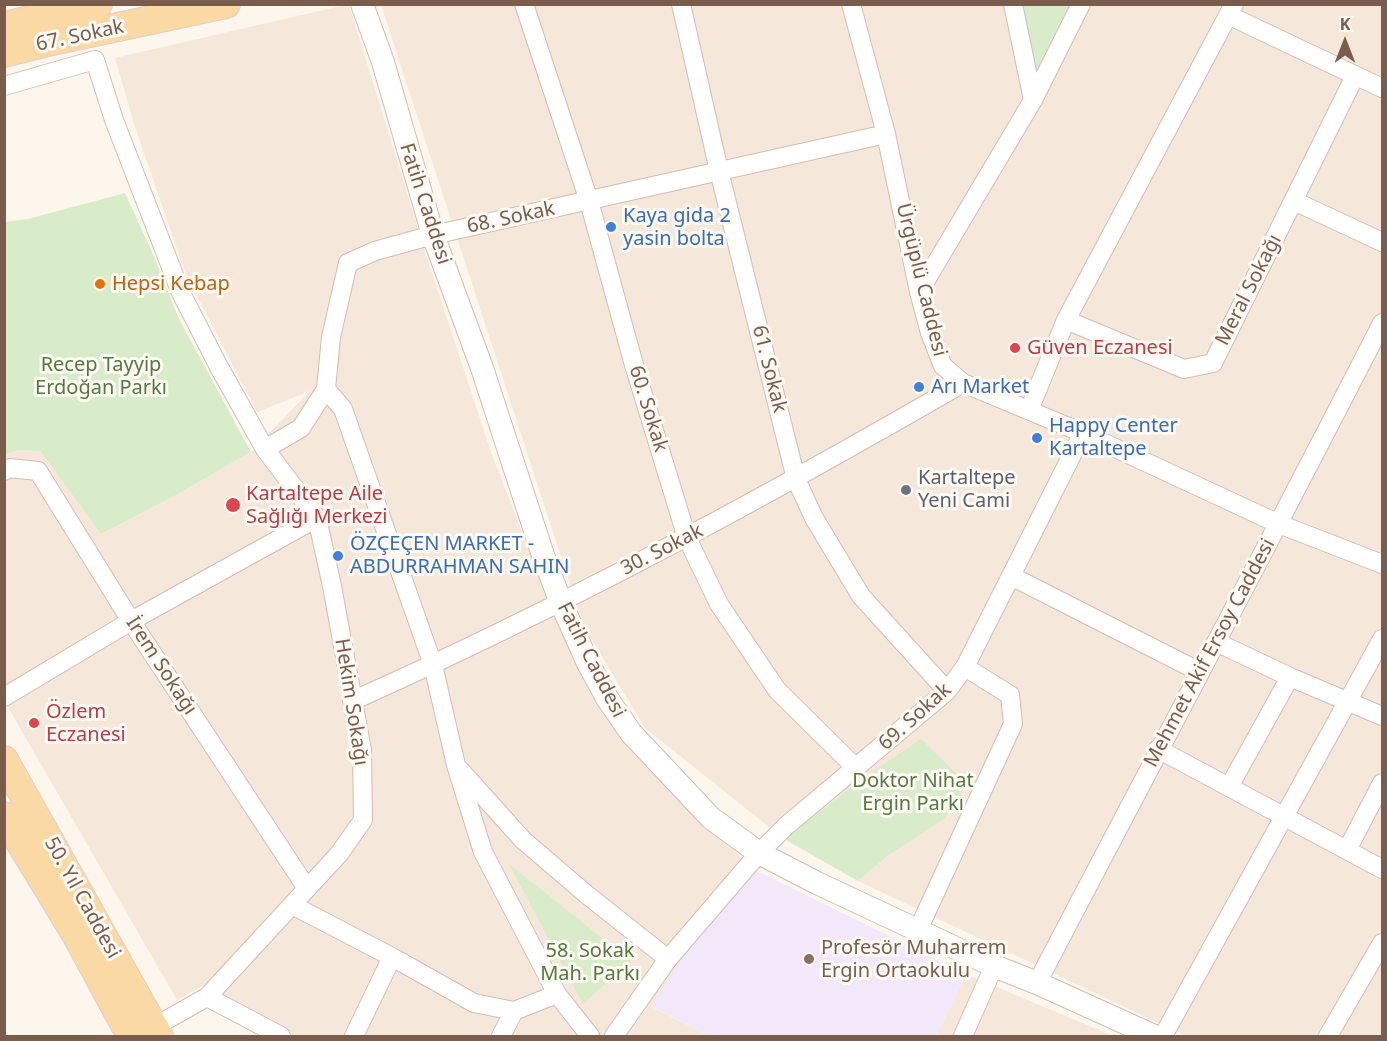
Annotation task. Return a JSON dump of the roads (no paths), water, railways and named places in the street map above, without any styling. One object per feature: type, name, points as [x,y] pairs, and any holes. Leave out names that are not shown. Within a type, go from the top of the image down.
[{"type":"main road","name":"67. Sokak","points":[[4,26],[98,4]]},
{"type":"main road","name":"67. Sokak","points":[[4,53],[226,4]]},
{"type":"main road","name":"50. Yıl Caddesi","points":[[4,760],[148,1033]]},
{"type":"main road","name":"50. Yıl Caddesi","points":[[4,816],[77,936],[148,1033]]},
{"type":"street","name":"67. Sokak","points":[[4,16],[51,4]]},
{"type":"street","name":"Fatih Caddesi","points":[[362,4],[383,62],[433,235],[482,368],[543,555],[561,603],[607,698],[631,733],[711,818],[759,853],[994,966],[1154,1036]]},
{"type":"street","name":"60. Sokak","points":[[524,4],[589,201],[634,364],[687,538],[719,604],[777,690],[856,768]]},
{"type":"street","name":"61. Sokak","points":[[681,4],[719,171],[796,479],[814,518],[861,596],[947,691]]},
{"type":"street","name":"Ürgüplü Caddesi","points":[[851,4],[886,134],[919,292],[942,366],[963,383],[1083,433],[1279,524],[1383,564]]},
{"type":"street","points":[[1013,4],[1033,100]]},
{"type":"street","points":[[919,292],[1033,100],[1081,4]]},
{"type":"street","points":[[1029,411],[1066,320],[1231,10],[1354,76],[1383,88]]},
{"type":"street","name":"67. Sokak","points":[[4,86],[95,60]]},
{"type":"street","name":"Hekim Sokağı","points":[[95,60],[114,120],[181,293],[265,449],[316,518],[332,586],[362,750],[363,820],[339,854],[306,887],[207,997],[148,1033]]},
{"type":"street","name":"Meral Sokağı","points":[[1066,320],[1184,369],[1213,363],[1354,76]]},
{"type":"street","name":"68. Sokak","points":[[265,449],[301,428],[326,389],[331,337],[348,263],[375,251],[433,235],[886,134]]},
{"type":"street","points":[[1294,201],[1383,242]]},
{"type":"street","name":"Mehmet Akif Ersoy Caddesi","points":[[1037,983],[1383,323]]},
{"type":"street","name":"30. Sokak","points":[[352,701],[561,603],[687,538],[796,479],[963,383]]},
{"type":"street","points":[[326,389],[343,410],[433,665],[456,765],[483,852],[557,994],[590,1036]]},
{"type":"street","name":"69. Sokak","points":[[614,1036],[668,959],[759,853],[786,826],[947,691],[965,667],[1083,433]]},
{"type":"street","name":"İrem Sokağı","points":[[4,471],[10,468],[38,471],[131,621],[306,887]]},
{"type":"street","points":[[4,697],[131,621],[316,518]]},
{"type":"street","points":[[1011,576],[1200,672]]},
{"type":"street","points":[[1163,1036],[1383,639]]},
{"type":"street","points":[[1216,642],[1290,677],[1383,716]]},
{"type":"street","points":[[918,930],[1013,724],[1010,696],[965,667]]},
{"type":"street","points":[[1229,787],[1290,677]]},
{"type":"street","points":[[1158,749],[1383,869]]},
{"type":"street","points":[[456,765],[523,840],[668,959]]},
{"type":"street","points":[[1347,850],[1383,783]]},
{"type":"street","points":[[292,905],[474,1003],[514,1011],[557,994]]},
{"type":"street","points":[[1328,1036],[1383,944]]},
{"type":"street","points":[[354,1036],[392,957]]},
{"type":"street","points":[[963,1036],[994,966]]},
{"type":"street","points":[[207,997],[281,1036]]},
{"type":"street","points":[[501,1036],[514,1011]]},
{"type":"place","name":"Kaya gida 2 yasin bolta","points":[[611,227]]},
{"type":"place","name":"Hepsi Kebap","points":[[100,284]]},
{"type":"place","name":"Güven Eczanesi","points":[[1015,348]]},
{"type":"place","name":"Arı Market","points":[[919,387]]},
{"type":"place","name":"Happy Center Kartaltepe","points":[[1037,438]]},
{"type":"place","name":"Kartaltepe Yeni Cami","points":[[906,490]]},
{"type":"place","name":"Kartaltepe Aile Sağlığı Merkezi","points":[[233,505]]},
{"type":"place","name":"ÖZÇEÇEN MARKET - ABDURRAHMAN SAHIN","points":[[338,556]]},
{"type":"place","name":"Özlem Eczanesi","points":[[34,723]]},
{"type":"place","name":"Profesör Muharrem Ergin Ortaokulu","points":[[809,959]]},
{"type":"park label","name":"Recep Tayyip Erdoğan Parkı","points":[[101,376]]},
{"type":"park label","name":"Doktor Nihat Ergin Parkı","points":[[913,792]]},
{"type":"park label","name":"58. Sokak Mah. Parkı","points":[[590,962]]}]
